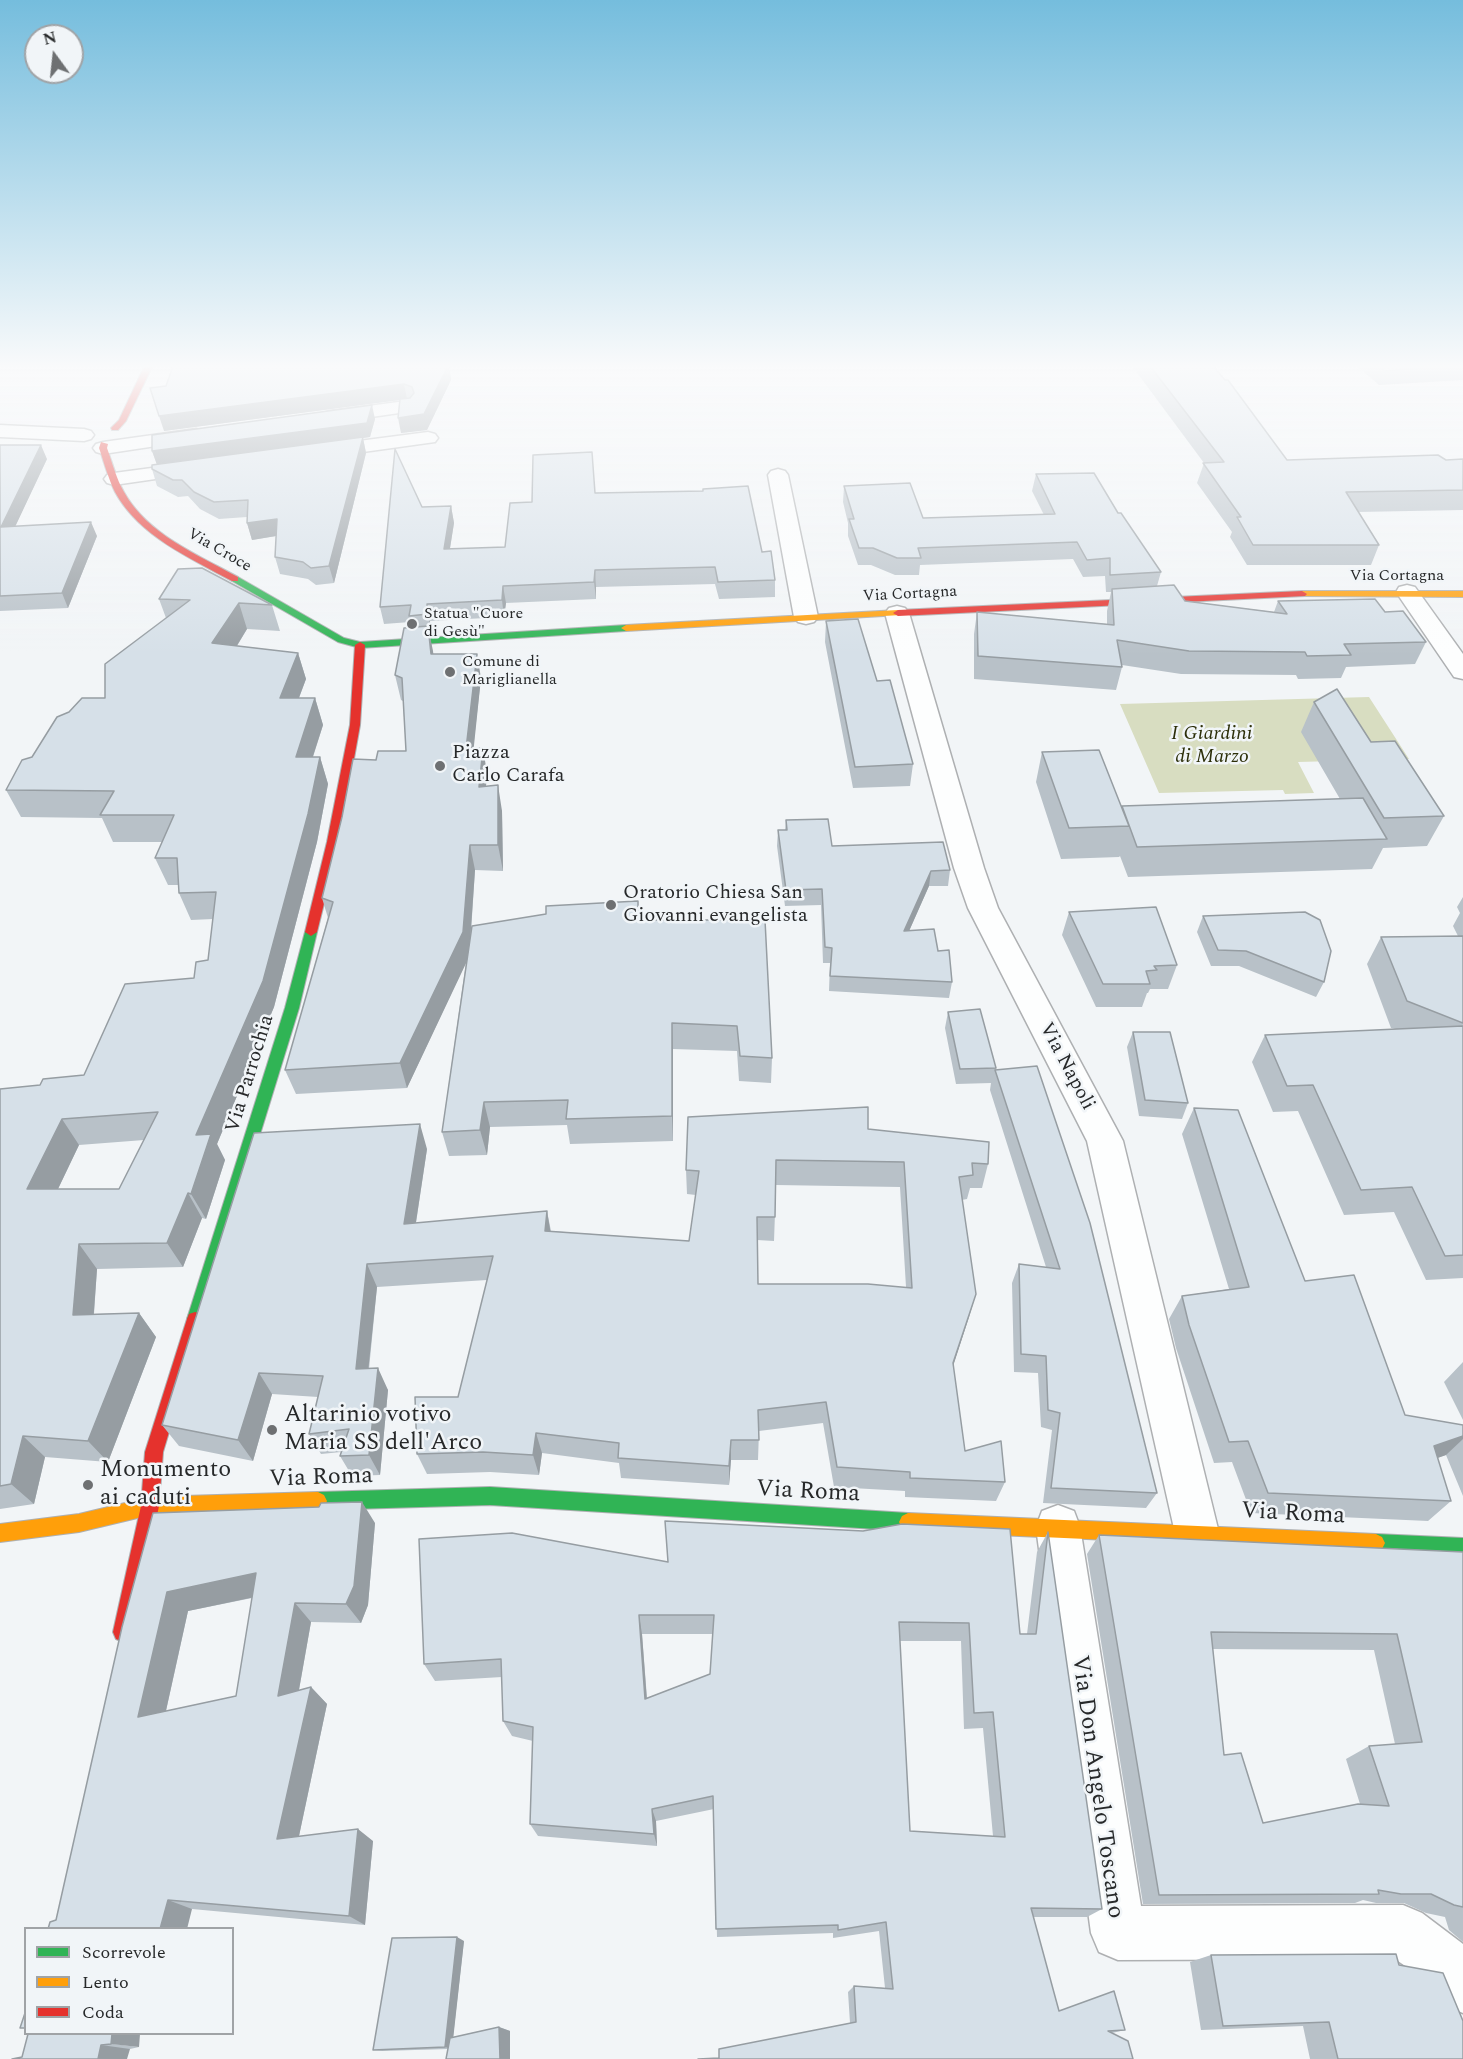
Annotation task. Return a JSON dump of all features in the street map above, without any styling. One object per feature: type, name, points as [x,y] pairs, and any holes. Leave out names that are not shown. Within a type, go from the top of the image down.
[{"type":"street","name":"Via Croce","points":[[109,463],[120,494],[135,515],[172,542],[341,640],[360,645]]},
{"type":"street","points":[[114,479],[219,465]]},
{"type":"street","points":[[778,475],[806,616]]},
{"type":"street","points":[[1407,592],[1463,672]]},
{"type":"street","name":"Via Cortagna","points":[[360,645],[806,616],[1210,595],[1407,592],[1463,594]]},
{"type":"street","name":"Via Napoli","points":[[897,613],[969,868],[983,908],[1105,1141],[1197,1533]]},
{"type":"street","name":"Via Parrochia","points":[[121,1641],[150,1506],[154,1452],[292,1008],[330,853],[355,725],[360,645]]},
{"type":"street","name":"Via Roma","points":[[0,1533],[79,1523],[150,1506],[490,1496],[841,1518],[1463,1547]]},
{"type":"street","name":"Via Don Angelo Toscano","points":[[1058,1527],[1118,1934],[1403,1932],[1439,1957],[1463,1986]]},
{"type":"green space","name":"I Giardini di Marzo","points":[[1369,697],[1409,759],[1298,762],[1314,793],[1285,794],[1283,790],[1159,793],[1120,704]]},
{"type":"building","points":[[0,463],[32,463],[1,527],[91,522],[62,593],[0,596]]},
{"type":"building","points":[[356,463],[329,566],[311,568],[303,562],[275,557],[277,519],[247,523],[248,500],[214,502],[194,492],[182,480],[173,480],[152,469],[152,465]]},
{"type":"building","points":[[394,463],[402,463],[422,507],[451,506],[444,549],[505,547],[510,503],[532,502],[533,463],[593,463],[595,493],[703,491],[703,489],[748,486],[762,552],[771,551],[775,580],[718,582],[715,567],[595,570],[594,582],[503,586],[502,600],[427,604],[428,614],[409,616],[411,605],[380,607]]},
{"type":"building","points":[[1203,463],[1463,463],[1463,490],[1346,492],[1379,545],[1253,545],[1237,517],[1241,517]]},
{"type":"building","points":[[1094,473],[1118,513],[1121,513],[1161,572],[1110,575],[1110,558],[1087,560],[1077,542],[918,548],[921,558],[897,558],[873,548],[859,548],[849,519],[854,519],[844,486],[910,483],[923,518],[1055,514],[1036,474]]},
{"type":"building","points":[[202,568],[272,605],[239,603],[212,643],[298,653],[280,698],[315,698],[296,757],[320,757],[308,814],[263,981],[196,1135],[211,1134],[191,1194],[188,1193],[167,1243],[79,1244],[73,1315],[139,1313],[88,1441],[23,1436],[11,1484],[0,1486],[0,1089],[40,1085],[43,1079],[84,1075],[125,984],[194,978],[196,962],[208,960],[216,892],[179,893],[177,858],[155,858],[174,815],[100,815],[114,791],[6,790],[22,760],[32,757],[57,717],[69,712],[82,698],[105,698],[105,664],[190,600],[159,599],[178,569]],"holes":[[[158,1112],[119,1189],[27,1189],[62,1119]]]},
{"type":"building","points":[[1174,585],[1185,601],[1287,614],[1278,601],[1375,599],[1385,612],[1403,611],[1426,642],[1344,644],[1351,655],[1307,656],[1305,652],[1189,651],[1117,640],[1122,667],[978,656],[977,612],[1114,625],[1112,589]]},
{"type":"building","points":[[858,619],[877,681],[890,680],[913,764],[855,767],[826,621]]},
{"type":"building","points":[[428,626],[431,654],[477,654],[466,749],[483,748],[479,787],[498,785],[498,845],[470,845],[463,932],[400,1063],[285,1070],[333,902],[322,898],[342,817],[353,759],[376,760],[378,751],[406,751],[402,678],[395,675],[404,628]]},
{"type":"building","points":[[1337,689],[1371,742],[1395,741],[1444,816],[1384,818],[1314,702]]},
{"type":"building","points":[[1099,750],[1129,826],[1069,828],[1042,752]]},
{"type":"building","points":[[1363,798],[1387,839],[1137,847],[1122,806]]},
{"type":"building","points":[[828,819],[832,846],[943,842],[950,870],[931,871],[904,931],[934,929],[938,951],[949,950],[952,982],[830,976],[832,948],[825,947],[822,889],[786,890],[778,830],[787,830],[786,820]]},
{"type":"building","points":[[638,901],[638,920],[765,920],[772,1058],[740,1056],[737,1026],[672,1023],[672,1116],[566,1119],[568,1100],[484,1102],[480,1130],[442,1132],[472,926],[546,914],[546,906]]},
{"type":"building","points":[[1156,907],[1177,965],[1154,966],[1157,970],[1146,971],[1150,984],[1103,984],[1069,912]]},
{"type":"building","points":[[1305,912],[1320,920],[1331,951],[1324,982],[1246,951],[1218,950],[1203,916]]},
{"type":"building","points":[[1463,936],[1463,1023],[1407,1001],[1381,937]]},
{"type":"building","points":[[980,1009],[996,1068],[960,1069],[948,1012]]},
{"type":"building","points":[[1463,1026],[1463,1255],[1445,1256],[1412,1187],[1361,1190],[1313,1085],[1287,1086],[1265,1035]]},
{"type":"building","points":[[1133,1032],[1170,1032],[1188,1103],[1145,1100]]},
{"type":"building","points":[[1037,1066],[1090,1223],[1157,1493],[1051,1488],[1060,1413],[1048,1410],[1046,1356],[1021,1354],[1019,1264],[1060,1269],[995,1070]]},
{"type":"building","points":[[868,1107],[868,1129],[989,1142],[988,1164],[972,1163],[973,1175],[959,1177],[976,1294],[953,1363],[965,1451],[1001,1441],[1005,1482],[910,1478],[910,1472],[837,1467],[826,1402],[758,1410],[759,1440],[731,1440],[729,1466],[618,1458],[619,1443],[536,1433],[533,1455],[483,1452],[417,1454],[415,1397],[458,1397],[493,1256],[367,1264],[356,1369],[378,1368],[369,1455],[340,1456],[349,1429],[309,1434],[323,1376],[259,1373],[238,1440],[162,1425],[254,1133],[420,1124],[404,1224],[547,1211],[545,1231],[689,1241],[699,1171],[686,1170],[688,1117]],"holes":[[[776,1160],[904,1162],[912,1288],[868,1284],[758,1284],[757,1217],[775,1217]]]},
{"type":"building","points":[[1194,1108],[1238,1110],[1305,1281],[1354,1275],[1405,1415],[1463,1425],[1463,1436],[1434,1446],[1451,1501],[1268,1493],[1248,1441],[1229,1442],[1189,1325],[1182,1296],[1249,1287]]},
{"type":"building","points":[[362,1502],[354,1586],[346,1604],[295,1603],[278,1696],[311,1687],[277,1839],[358,1829],[349,1916],[168,1900],[161,1927],[49,1927],[50,1922],[56,1920],[122,1627],[153,1513],[319,1507],[321,1503]],"holes":[[[256,1573],[236,1696],[138,1717],[167,1592]]]},
{"type":"building","points":[[665,1521],[863,1531],[902,1524],[1010,1529],[1020,1634],[1036,1634],[1048,1532],[1102,1909],[1031,1908],[1059,2011],[1114,1991],[1125,2030],[1108,2031],[1128,2041],[1133,2059],[698,2059],[719,2058],[719,2049],[856,2022],[854,1986],[893,1989],[886,1922],[838,1930],[838,1925],[716,1929],[713,1796],[652,1809],[654,1834],[530,1824],[533,1727],[503,1721],[501,1659],[424,1664],[419,1539],[512,1533],[668,1562]],"holes":[[[639,1615],[714,1615],[710,1674],[645,1699]],[[899,1622],[969,1623],[974,1713],[993,1712],[1005,1837],[910,1831]]]},
{"type":"building","points":[[1099,1535],[1463,1552],[1463,1907],[1431,1894],[1401,1894],[1378,1890],[1379,1894],[1159,1895]],"holes":[[[1211,1632],[1397,1634],[1422,1742],[1369,1746],[1389,1806],[1358,1804],[1263,1823],[1241,1753],[1224,1755]]]},
{"type":"building","points":[[457,1937],[445,2047],[373,2050],[392,1938]]},
{"type":"building","points":[[1396,1954],[1399,1965],[1443,1973],[1463,2021],[1463,2059],[1338,2059],[1329,2022],[1223,2026],[1211,1955]]},
{"type":"building","points":[[24,2016],[24,2028],[20,2028]]},
{"type":"building","points":[[499,2027],[500,2059],[446,2059],[450,2038]]},
{"type":"building","points":[[28,2035],[112,2035],[111,2044],[101,2045],[98,2059],[12,2059],[22,2057]]},
{"type":"traffic: fast","points":[[235,579],[341,640],[360,645],[626,628]]},
{"type":"traffic: fast","points":[[195,1319],[292,1008],[311,932]]},
{"type":"traffic: fast","points":[[318,1501],[490,1496],[908,1522]]},
{"type":"traffic: fast","points":[[1376,1543],[1463,1547]]},
{"type":"traffic: slow","points":[[1302,594],[1463,594]]},
{"type":"traffic: slow","points":[[626,628],[898,613]]},
{"type":"traffic: slow","points":[[0,1533],[79,1523],[150,1506],[318,1501]]},
{"type":"traffic: slow","points":[[908,1522],[1376,1543]]},
{"type":"traffic: jam","points":[[108,463],[122,496],[144,522],[173,544],[235,579]]},
{"type":"traffic: jam","points":[[898,613],[1302,594]]},
{"type":"traffic: jam","points":[[311,932],[333,842],[355,725],[360,645]]},
{"type":"traffic: jam","points":[[123,1632],[150,1506],[154,1452],[195,1319]]},
{"type":"place","name":"Statua \"Cuore di Gesù\"","points":[[412,624]]},
{"type":"place","name":"Comune di Mariglianella","points":[[450,672]]},
{"type":"place","name":"Piazza Carlo Carafa","points":[[440,766]]},
{"type":"place","name":"Oratorio Chiesa San Giovanni evangelista","points":[[611,905]]},
{"type":"place","name":"Altarinio votivo Maria SS dell'Arco","points":[[272,1430]]},
{"type":"place","name":"Monumento ai caduti","points":[[88,1485]]}]
